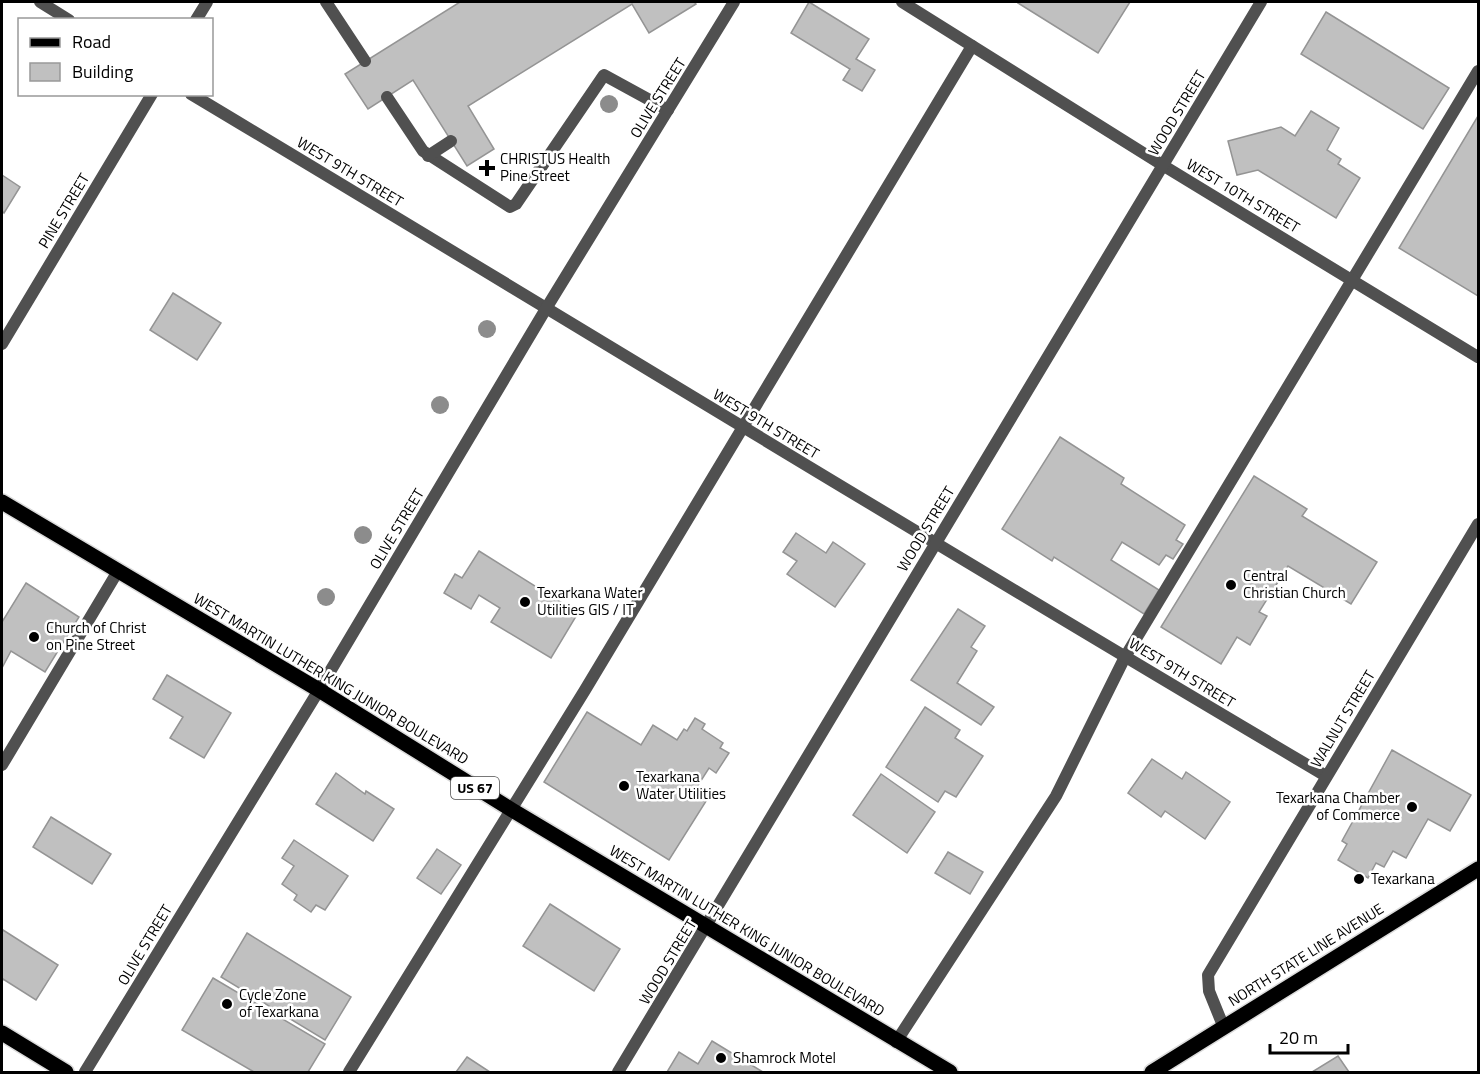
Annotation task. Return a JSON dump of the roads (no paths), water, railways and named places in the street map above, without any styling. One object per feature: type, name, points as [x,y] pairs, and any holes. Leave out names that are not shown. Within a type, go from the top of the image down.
[{"type":"main road","name":"WEST MARTIN LUTHER KING JUNIOR BOULEVARD","points":[[2,502],[318,690],[896,1042],[950,1072]]},
{"type":"main road","name":"NORTH STATE LINE AVENUE","points":[[1152,1072],[1479,869]]},
{"type":"main road","points":[[2,1033],[66,1072]]},
{"type":"street","points":[[40,2],[66,18]]},
{"type":"street","points":[[197,18],[207,2]]},
{"type":"street","points":[[326,2],[365,61]]},
{"type":"street","name":"OLIVE STREET","points":[[85,1072],[734,2]]},
{"type":"street","name":"WEST 10TH STREET","points":[[902,2],[1479,357]]},
{"type":"street","name":"WOOD STREET","points":[[618,1072],[1261,2]]},
{"type":"street","points":[[349,1072],[512,810],[972,45]]},
{"type":"street","points":[[896,1042],[1056,796],[1125,657],[1479,71]]},
{"type":"street","points":[[387,97],[418,145],[428,156],[506,205],[513,207],[604,75],[668,110]]},
{"type":"street","name":"PINE STREET","points":[[2,344],[151,96]]},
{"type":"street","name":"WEST 9TH STREET","points":[[193,96],[934,544],[1326,776]]},
{"type":"street","points":[[428,156],[451,141]]},
{"type":"street","name":"WALNUT STREET","points":[[1224,1028],[1209,991],[1208,975],[1479,524]]},
{"type":"street","points":[[2,765],[118,571]]},
{"type":"place","name":"CHRISTUS Health Pine Street","points":[[487,168]]},
{"type":"place","name":"Central Christian Church","points":[[1231,585]]},
{"type":"place","name":"Texarkana Water Utilities GIS / IT","points":[[525,602]]},
{"type":"place","name":"Church of Christ on Pine Street","points":[[34,637]]},
{"type":"place","name":"Texarkana Water Utilities","points":[[624,786]]},
{"type":"place","name":"Texarkana Chamber of Commerce","points":[[1412,807]]},
{"type":"place","name":"Texarkana","points":[[1359,879]]},
{"type":"place","name":"Cycle Zone of Texarkana","points":[[227,1004]]},
{"type":"place","name":"Shamrock Motel","points":[[721,1058]]}]
